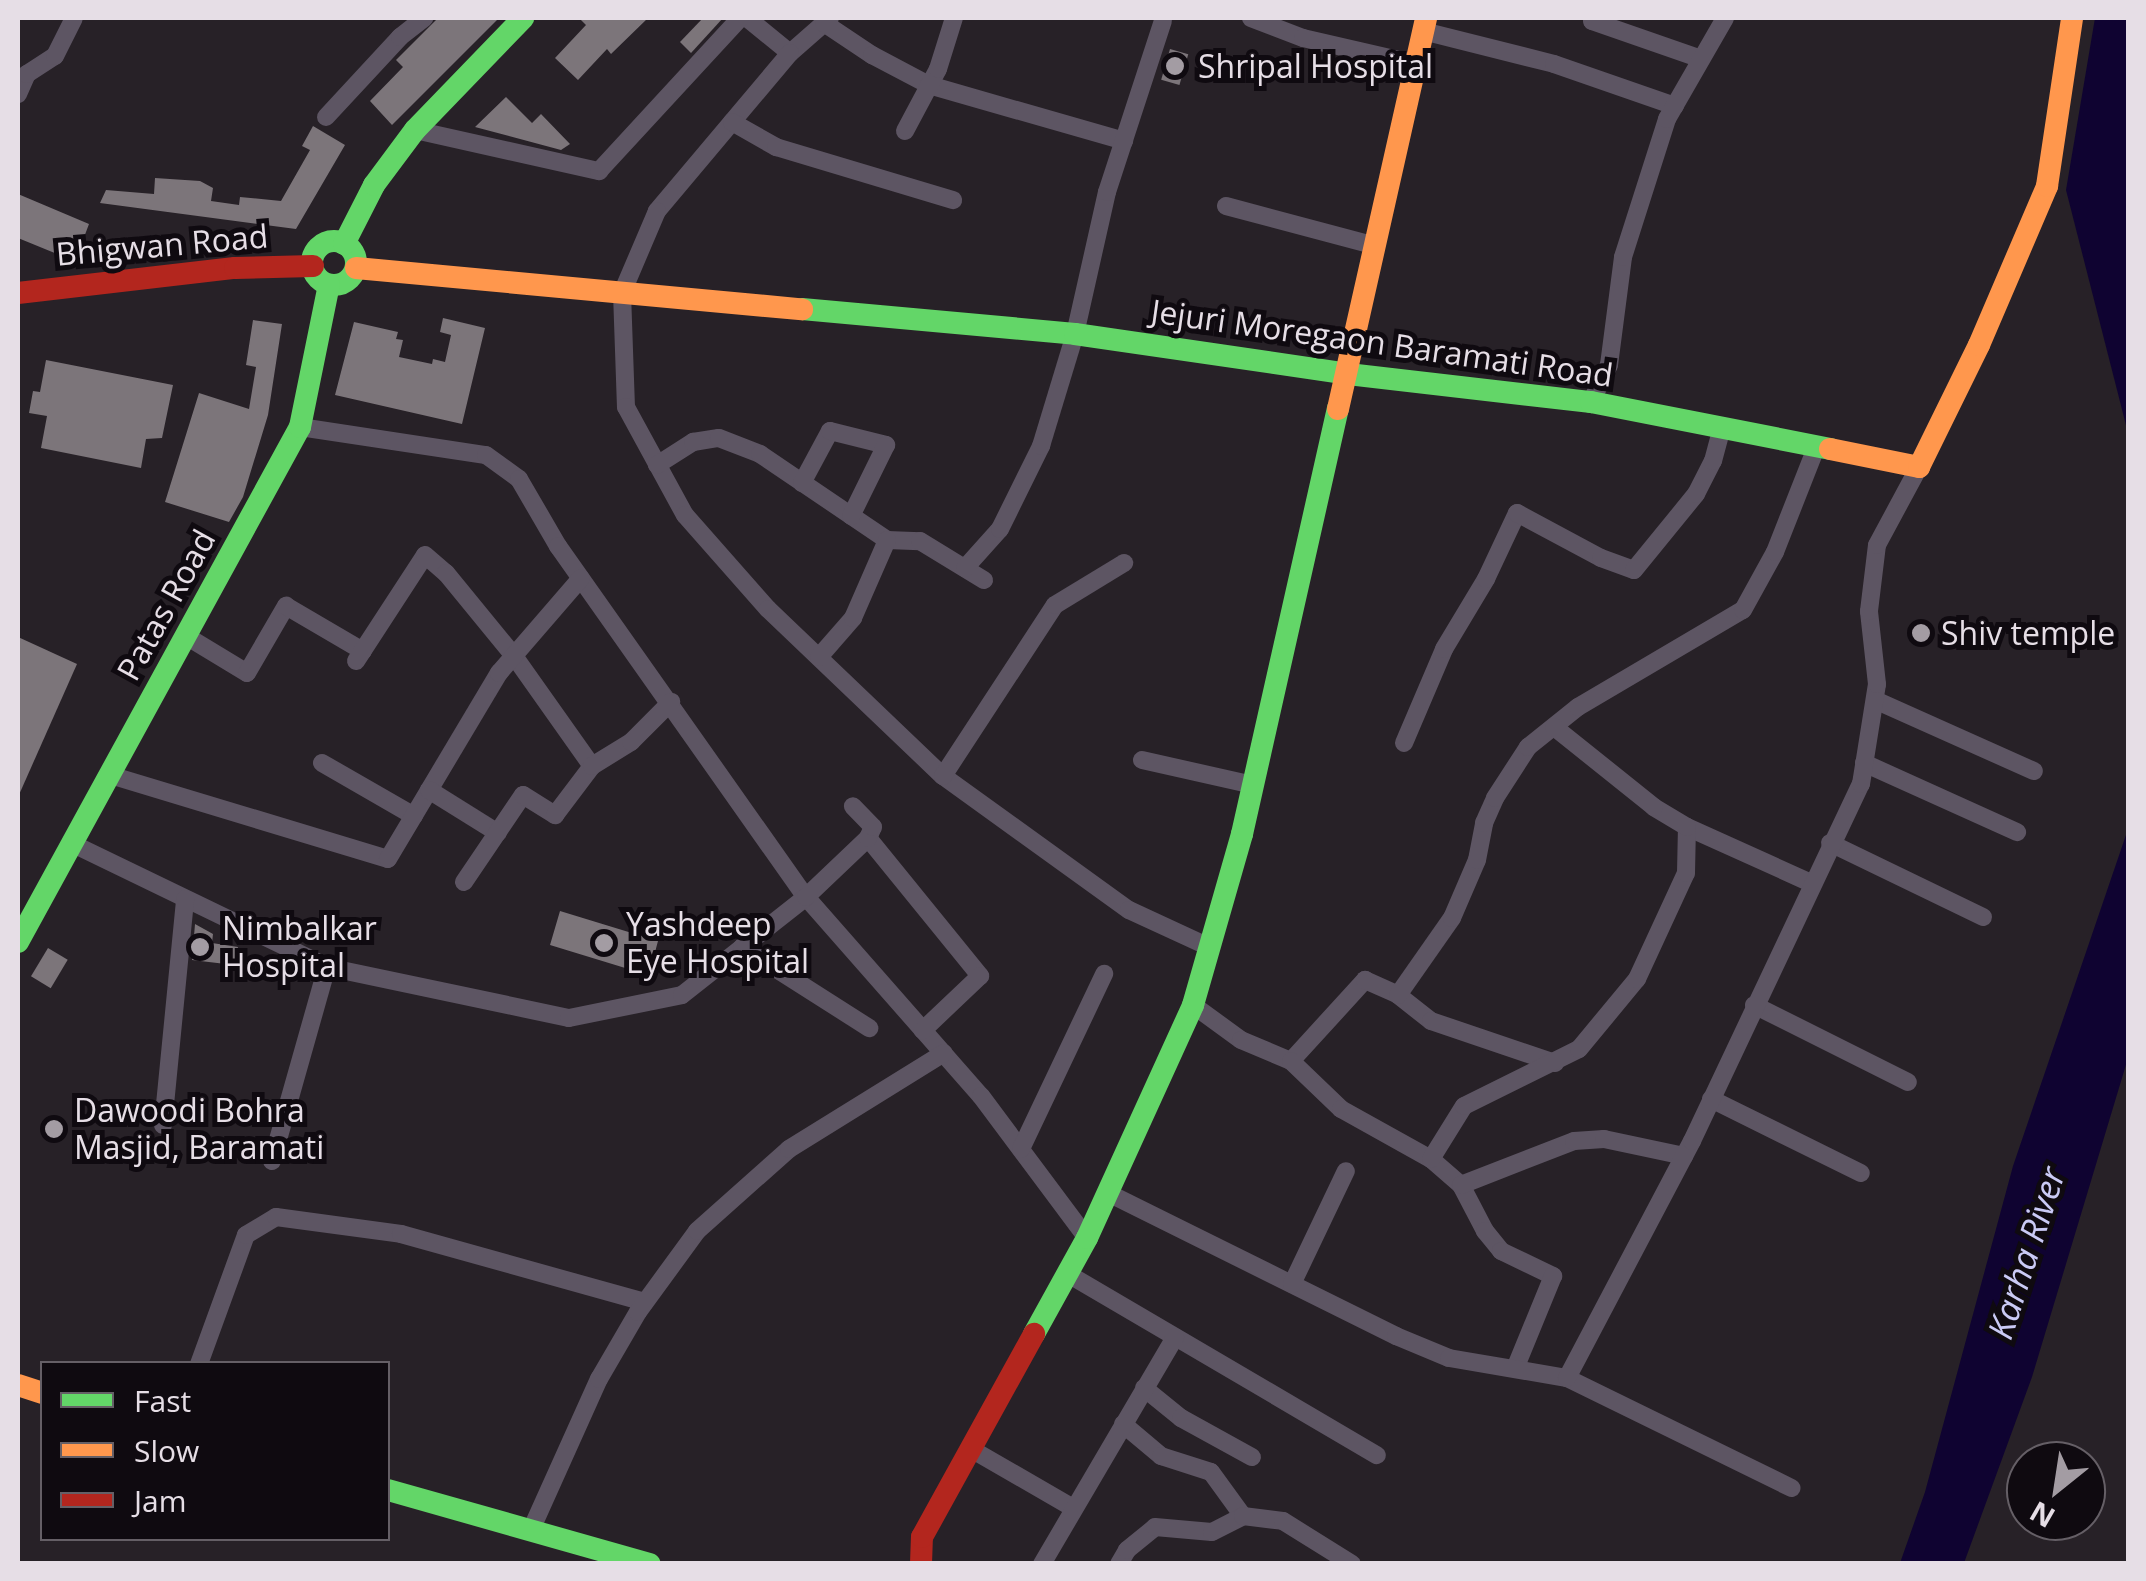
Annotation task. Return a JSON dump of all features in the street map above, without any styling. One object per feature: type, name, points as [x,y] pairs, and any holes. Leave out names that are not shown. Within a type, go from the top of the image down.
[{"type":"street","points":[[18,94],[27,74],[56,56],[74,18]]},
{"type":"street","points":[[326,116],[400,36],[424,18]]},
{"type":"street","points":[[344,244],[374,185],[415,130],[523,18]]},
{"type":"street","points":[[415,130],[599,171],[744,18],[790,54]]},
{"type":"street","points":[[905,131],[929,85],[954,18]]},
{"type":"street","points":[[1251,18],[1303,38],[1416,64]]},
{"type":"street","points":[[1593,18],[1592,21],[1701,60]]},
{"type":"street","points":[[1591,402],[1609,365],[1624,257],[1675,106],[1725,18]]},
{"type":"street","points":[[1568,1378],[1684,1156],[1860,784],[1877,684],[1869,612],[1877,545],[1980,345],[2047,186],[2072,18]]},
{"type":"street","points":[[965,568],[1000,530],[1041,446],[1075,334],[1108,192],[1166,19]]},
{"type":"street","points":[[1124,141],[929,85],[872,55],[827,20],[790,54],[657,211],[622,293],[626,408],[686,514],[768,609],[944,776],[1128,910],[1210,947]]},
{"type":"street","points":[[921,1564],[922,1537],[1088,1238],[1193,1005],[1253,785],[1425,24],[1675,106]]},
{"type":"street","points":[[732,122],[776,147],[953,200]]},
{"type":"street","points":[[1226,206],[1376,246]]},
{"type":"street","points":[[325,243],[344,244],[352,249],[356,268],[349,280],[329,284],[312,266],[318,249],[325,243]]},
{"type":"street","name":"Bhigwan Road","points":[[21,289],[235,268],[312,266]]},
{"type":"street","name":"Jejuri Moregaon Baramati Road","points":[[356,268],[1075,334],[1348,374],[1591,402],[1919,467]]},
{"type":"street","name":"Patas Road","points":[[18,942],[300,428],[329,284]]},
{"type":"street","points":[[300,428],[486,454],[518,479],[581,578],[806,897],[944,1053],[1088,1238]]},
{"type":"street","points":[[1404,742],[1444,648],[1486,579],[1517,513],[1602,558],[1634,570],[1696,494],[1722,428]]},
{"type":"street","points":[[802,483],[830,431],[886,445],[851,516]]},
{"type":"street","points":[[657,464],[693,442],[719,438],[760,454],[887,540],[920,542],[984,580]]},
{"type":"street","points":[[1398,995],[1452,918],[1477,860],[1484,823],[1495,798],[1528,747],[1578,707],[1743,610],[1774,552],[1816,448]]},
{"type":"street","points":[[819,657],[852,618],[887,540]]},
{"type":"street","points":[[186,636],[247,673],[286,606],[359,656],[424,555],[446,573],[514,656],[592,766]]},
{"type":"street","points":[[944,776],[1055,605],[1124,563]]},
{"type":"street","points":[[110,775],[388,859],[514,656],[581,578]]},
{"type":"street","points":[[1875,700],[2034,771]]},
{"type":"street","points":[[464,882],[524,795],[555,815],[592,766],[631,742],[671,702]]},
{"type":"street","points":[[1554,726],[1654,807],[1687,827],[1811,883]]},
{"type":"street","points":[[1142,760],[1253,785]]},
{"type":"street","points":[[1864,762],[2017,832]]},
{"type":"street","points":[[322,763],[414,816]]},
{"type":"street","points":[[429,790],[498,833]]},
{"type":"street","points":[[73,844],[327,968],[569,1018],[682,995],[806,897],[868,838],[873,827],[852,806]]},
{"type":"street","points":[[1431,1159],[1464,1106],[1578,1050],[1638,978],[1686,873],[1687,827]]},
{"type":"street","points":[[868,838],[980,976],[923,1030]]},
{"type":"street","points":[[1830,844],[1983,918]]},
{"type":"street","points":[[163,1125],[186,899]]},
{"type":"street","points":[[742,947],[869,1028]]},
{"type":"street","points":[[272,1160],[327,968]]},
{"type":"street","points":[[1021,1150],[1104,974]]},
{"type":"street","points":[[1291,1062],[1365,980],[1398,995],[1431,1021],[1554,1063]]},
{"type":"street","points":[[1193,1005],[1241,1040],[1291,1062],[1341,1109],[1431,1159],[1461,1186],[1484,1231],[1501,1251],[1553,1276],[1516,1366]]},
{"type":"street","points":[[1754,1005],[1908,1082]]},
{"type":"street","points":[[531,1530],[599,1378],[645,1302],[697,1231],[789,1149],[944,1053]]},
{"type":"street","points":[[1711,1099],[1861,1174]]},
{"type":"street","points":[[1461,1186],[1574,1141],[1604,1138],[1684,1156]]},
{"type":"street","points":[[1292,1284],[1346,1171]]},
{"type":"street","points":[[1108,1194],[1449,1358],[1516,1366],[1568,1378],[1792,1488]]},
{"type":"street","points":[[201,1361],[246,1235],[276,1217],[401,1234],[645,1302]]},
{"type":"street","points":[[1068,1274],[1377,1455]]},
{"type":"street","points":[[1042,1564],[1175,1337]]},
{"type":"street","points":[[1144,1388],[1180,1418],[1252,1457]]},
{"type":"street","points":[[1123,1424],[1162,1456],[1211,1472],[1243,1516]]},
{"type":"street","points":[[971,1450],[1073,1508]]},
{"type":"street","points":[[390,1491],[650,1564]]},
{"type":"street","points":[[1119,1564],[1127,1550],[1155,1527],[1212,1532],[1243,1516],[1283,1521],[1352,1564]]},
{"type":"street","points":[[1314,1564],[1327,1547]]},
{"type":"water","points":[[2095,18],[2128,18],[2128,433],[2066,190]]},
{"type":"water","name":"Karha River","points":[[2128,829],[2128,1058],[2032,1377],[1964,1563],[1900,1563],[1925,1492],[2013,1166]]},
{"type":"building","points":[[438,18],[499,18],[392,125],[370,101],[403,67],[396,60]]},
{"type":"building","points":[[579,18],[648,18],[611,54],[607,49],[578,80],[555,58],[586,25]]},
{"type":"building","points":[[703,18],[723,18],[691,53],[680,42]]},
{"type":"building","points":[[1170,49],[1188,54],[1179,85],[1161,80]]},
{"type":"building","points":[[506,97],[532,123],[541,114],[570,144],[561,150],[475,127]]},
{"type":"building","points":[[313,126],[345,145],[296,229],[100,203],[106,190],[154,194],[155,178],[200,181],[213,188],[211,201],[239,205],[240,197],[281,201],[310,150],[302,146]]},
{"type":"building","points":[[18,194],[89,224],[77,256],[64,250],[62,256],[18,238]]},
{"type":"building","points":[[443,318],[485,328],[462,424],[335,395],[354,322],[398,332],[396,339],[403,340],[399,357],[432,364],[433,359],[445,362],[451,335],[440,332]]},
{"type":"building","points":[[253,320],[282,324],[268,415],[243,497],[229,522],[165,502],[199,393],[249,409],[256,367],[246,365]]},
{"type":"building","points":[[46,360],[173,385],[162,438],[146,439],[141,468],[41,448],[47,416],[29,413],[33,391],[40,392]]},
{"type":"building","points":[[18,637],[77,664],[18,797]]},
{"type":"building","points":[[560,911],[658,941],[654,956],[641,952],[635,971],[550,945]]},
{"type":"building","points":[[195,924],[213,934],[212,943],[238,947],[234,965],[192,960]]},
{"type":"building","points":[[48,948],[68,960],[51,988],[31,976]]},
{"type":"traffic: fast","points":[[344,244],[374,185],[415,130],[523,18]]},
{"type":"traffic: fast","points":[[334,241],[349,248],[356,263],[349,278],[334,285],[319,278],[312,263],[319,248],[334,241]]},
{"type":"traffic: fast","points":[[18,942],[300,427],[329,285]]},
{"type":"traffic: fast","points":[[802,309],[1075,334],[1348,374],[1591,402],[1830,449]]},
{"type":"traffic: fast","points":[[1034,1334],[1087,1238],[1193,1005],[1242,834],[1338,409]]},
{"type":"traffic: fast","points":[[390,1491],[650,1564]]},
{"type":"traffic: slow","points":[[1338,409],[1426,18]]},
{"type":"traffic: slow","points":[[1830,449],[1919,467],[1979,345],[2047,186],[2072,18]]},
{"type":"traffic: slow","points":[[356,268],[802,309]]},
{"type":"traffic: slow","points":[[18,1385],[40,1392]]},
{"type":"traffic: jam","points":[[18,293],[235,268],[313,266]]},
{"type":"traffic: jam","points":[[921,1564],[922,1537],[1034,1334]]},
{"type":"place","name":"Shripal Hospital","points":[[1175,66]]},
{"type":"place","name":"Shiv temple","points":[[1921,633]]},
{"type":"place","name":"Yashdeep Eye Hospital","points":[[604,943]]},
{"type":"place","name":"Nimbalkar Hospital","points":[[200,947]]},
{"type":"place","name":"Dawoodi Bohra Masjid, Baramati","points":[[54,1129]]}]
